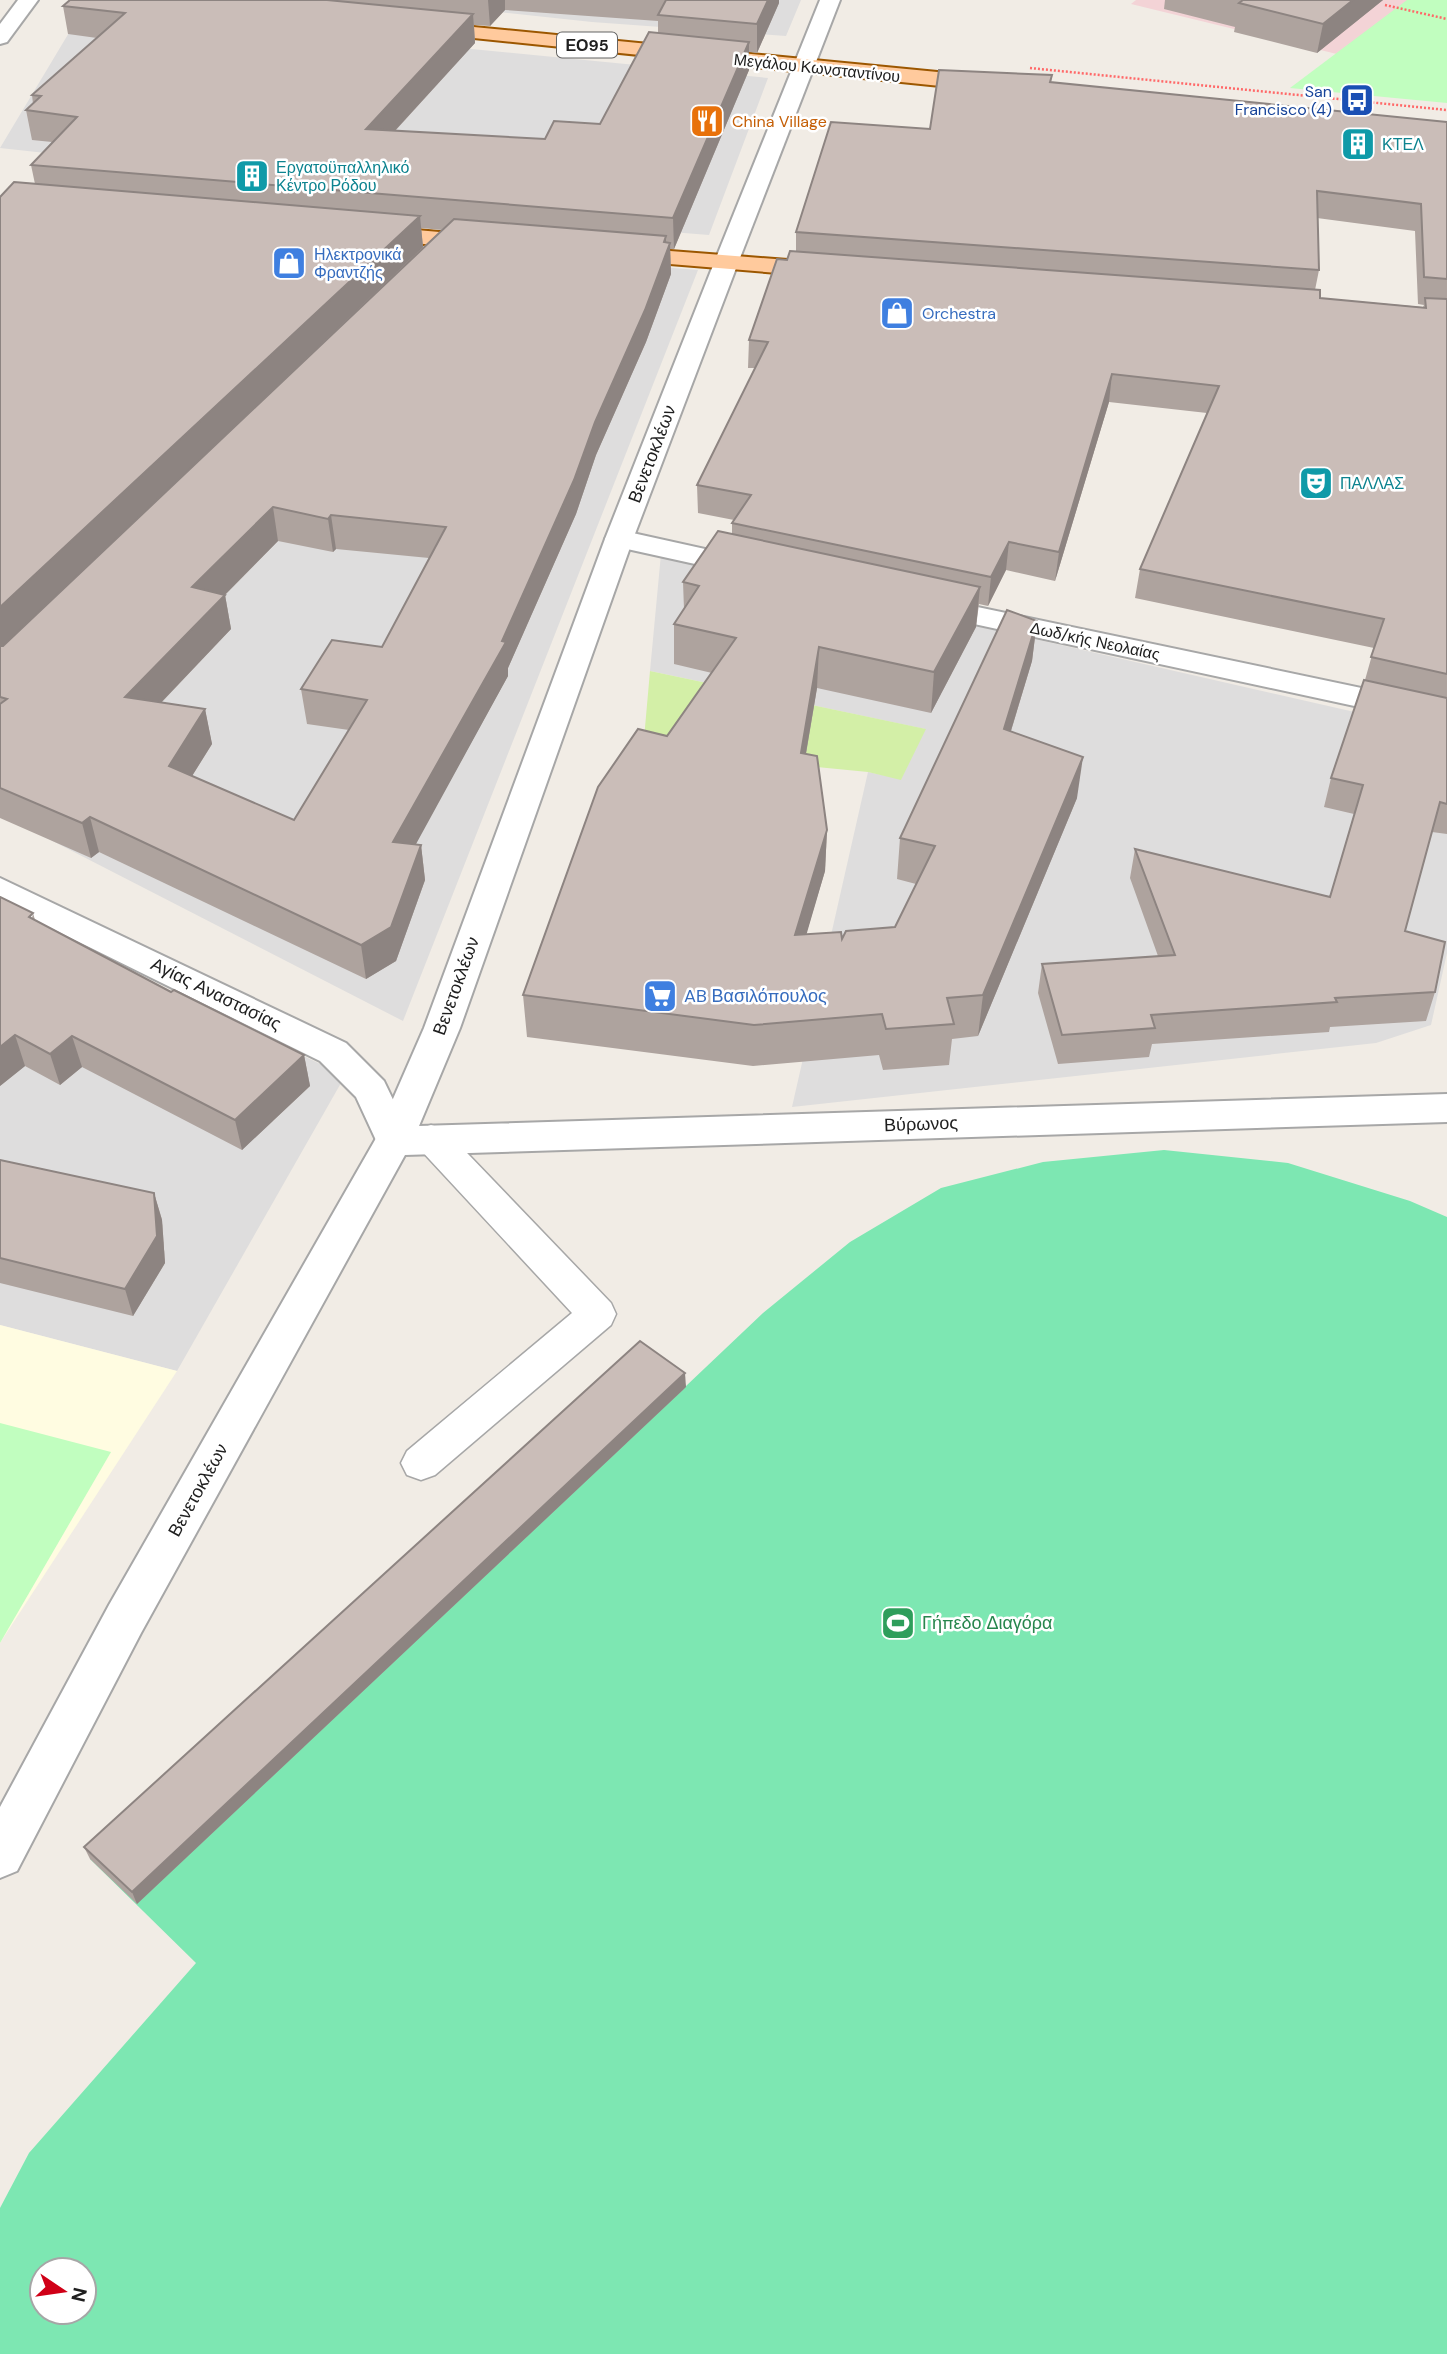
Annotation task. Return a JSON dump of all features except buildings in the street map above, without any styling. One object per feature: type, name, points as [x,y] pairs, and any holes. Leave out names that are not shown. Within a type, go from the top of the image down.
[{"type":"main road","name":"Μεγάλου Κωνσταντίνου","points":[[395,26],[1010,86]]},
{"type":"main road","points":[[352,232],[505,244]]},
{"type":"main road","points":[[601,252],[847,272]]},
{"type":"street","points":[[0,38],[28,0]]},
{"type":"street","name":"Βενετοκλέων","points":[[0,1855],[125,1619],[413,1140],[442,1028],[619,539],[802,66],[831,0]]},
{"type":"street","points":[[419,268],[449,240]]},
{"type":"street","points":[[619,539],[782,574]]},
{"type":"street","name":"Δωδ/κής Νεολαίας","points":[[904,600],[1447,716]]},
{"type":"street","name":"Αγίας Αναστασίας","points":[[0,889],[333,1052],[371,1090],[413,1140]]},
{"type":"street","name":"Βύρωνος","points":[[413,1140],[1447,1108]]},
{"type":"lane","points":[[413,1140],[597,1314],[421,1463]]},
{"type":"path","points":[[1385,5],[1447,19]]},
{"type":"path","points":[[1024,67],[1447,110]]},
{"type":"shaded area","points":[[384,0],[801,0],[786,36],[592,22]]},
{"type":"shaded area","points":[[1136,0],[1411,0],[1341,55],[1131,4]]},
{"type":"shaded area","points":[[82,11],[768,78],[709,235],[43,182],[64,155],[0,148]]},
{"type":"shaded area","points":[[464,251],[698,270],[403,1021],[0,814],[0,724]]},
{"type":"shaded area","points":[[661,554],[1447,733],[1447,953],[1431,1025],[1376,1043],[792,1107],[868,772],[901,779],[925,729],[650,671]]},
{"type":"shaded area","points":[[0,909],[345,1076],[177,1371],[0,1325]]},
{"type":"shaded area","points":[[0,1325],[177,1371],[0,1643]]},
{"type":"green space","points":[[1407,0],[1447,0],[1447,103],[1290,88]]},
{"type":"green space","points":[[650,671],[926,729],[901,780],[868,772],[643,750]]},
{"type":"green space","name":"Γήπεδο Διαγόρα","points":[[1164,1150],[1288,1163],[1410,1201],[1447,1217],[1447,2354],[0,2354],[0,2208],[29,2153],[196,1963],[90,1859],[641,1355],[686,1386],[763,1313],[850,1242],[941,1188],[1043,1162]]},
{"type":"green space","points":[[0,1423],[111,1452],[0,1643]]},
{"type":"place","name":"San Francisco (4)","points":[[1357,100]]},
{"type":"place","name":"China Village","points":[[707,121]]},
{"type":"place","name":"ΚΤΕΛ","points":[[1358,144]]},
{"type":"place","name":"Εργατοϋπαλληλικό Κέντρο Ρόδου","points":[[252,176]]},
{"type":"place","name":"Ηλεκτρονικά Φραντζής","points":[[289,263]]},
{"type":"place","name":"Orchestra","points":[[897,313]]},
{"type":"place","name":"ΠΑΛΛΑΣ","points":[[1316,483]]},
{"type":"place","name":"AB Βασιλόπουλος","points":[[660,996]]},
{"type":"place","name":"Γήπεδο Διαγόρα","points":[[898,1623]]}]
